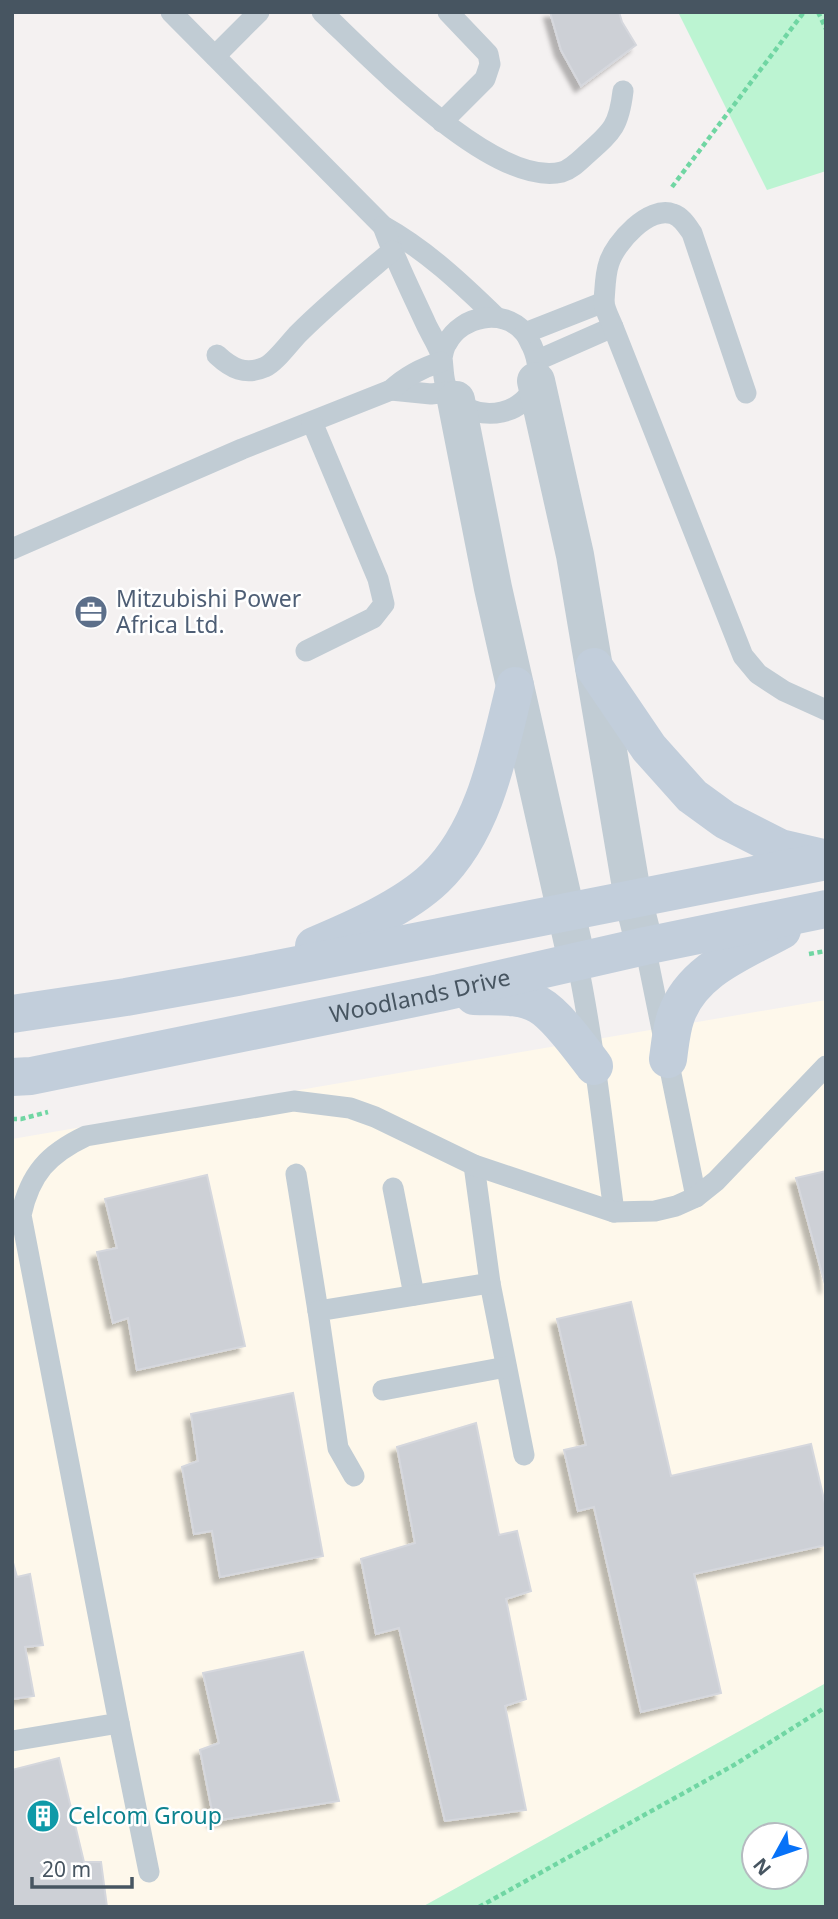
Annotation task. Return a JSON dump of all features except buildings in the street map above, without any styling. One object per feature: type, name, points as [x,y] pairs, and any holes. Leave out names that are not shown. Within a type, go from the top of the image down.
[{"type":"main road","points":[[594,667],[649,748],[692,796],[725,820],[780,848],[826,860]]},
{"type":"main road","points":[[237,977],[352,930],[416,894],[435,878],[455,856],[483,803],[515,687]]},
{"type":"main road","points":[[12,1014],[237,977],[826,860]]},
{"type":"main road","points":[[668,1059],[673,1023],[682,1001],[692,987],[721,963],[820,910]]},
{"type":"main road","name":"Woodlands Drive","points":[[12,1077],[44,1073],[439,993],[820,910]]},
{"type":"main road","points":[[439,993],[504,996],[539,1004],[594,1066]]},
{"type":"street","points":[[537,371],[575,555],[633,899],[645,946]]},
{"type":"street","points":[[452,396],[577,961]]},
{"type":"lane","points":[[171,12],[383,226],[428,255],[496,317]]},
{"type":"lane","points":[[215,56],[259,12]]},
{"type":"lane","points":[[322,12],[442,122],[484,152],[522,170],[549,174],[571,168],[615,126],[620,114],[623,90]]},
{"type":"lane","points":[[442,122],[485,79],[490,64],[488,54],[448,12]]},
{"type":"lane","points":[[746,393],[692,233],[681,219],[672,214],[662,213],[640,222],[617,247],[609,262],[604,302],[613,327],[743,656],[758,674],[784,691],[826,710]]},
{"type":"lane","points":[[12,549],[242,449],[391,390],[409,376],[441,360],[446,344],[455,332],[474,320],[496,317],[512,322],[525,333],[537,371],[527,398],[510,410],[491,414],[472,411],[452,396],[443,378],[441,360],[383,226]]},
{"type":"lane","points":[[217,355],[230,368],[250,371],[267,367],[334,299],[392,251]]},
{"type":"lane","points":[[525,333],[604,302]]},
{"type":"lane","points":[[537,371],[613,327]]},
{"type":"lane","points":[[391,390],[452,396]]},
{"type":"lane","points":[[306,651],[373,618],[384,604],[378,579],[312,422]]},
{"type":"lane","points":[[645,946],[696,1197]]},
{"type":"lane","points":[[577,961],[614,1212]]},
{"type":"lane","points":[[149,1872],[21,1215],[33,1178],[64,1146],[86,1136],[294,1101],[350,1108],[375,1117],[474,1165],[614,1212],[655,1211],[696,1197],[716,1181],[826,1066]]},
{"type":"lane","points":[[474,1165],[490,1283],[524,1455]]},
{"type":"lane","points":[[296,1174],[338,1448],[354,1476]]},
{"type":"lane","points":[[393,1188],[414,1295]]},
{"type":"lane","points":[[318,1311],[490,1283]]},
{"type":"lane","points":[[383,1390],[506,1367]]},
{"type":"lane","points":[[12,1741],[119,1723]]},
{"type":"path","points":[[649,217],[804,12]]},
{"type":"path","points":[[818,12],[826,29]]},
{"type":"path","points":[[479,1907],[734,1765],[826,1707]]},
{"type":"shaded area","points":[[826,1000],[826,1683],[422,1907],[12,1907],[12,1139]]},
{"type":"green space","points":[[678,12],[826,12],[826,171],[767,190]]},
{"type":"green space","points":[[826,1683],[826,1907],[422,1907]]},
{"type":"place","name":"Mitzubishi Power Africa Ltd.","points":[[91,612]]},
{"type":"place","name":"Celcom Group","points":[[43,1816]]}]
